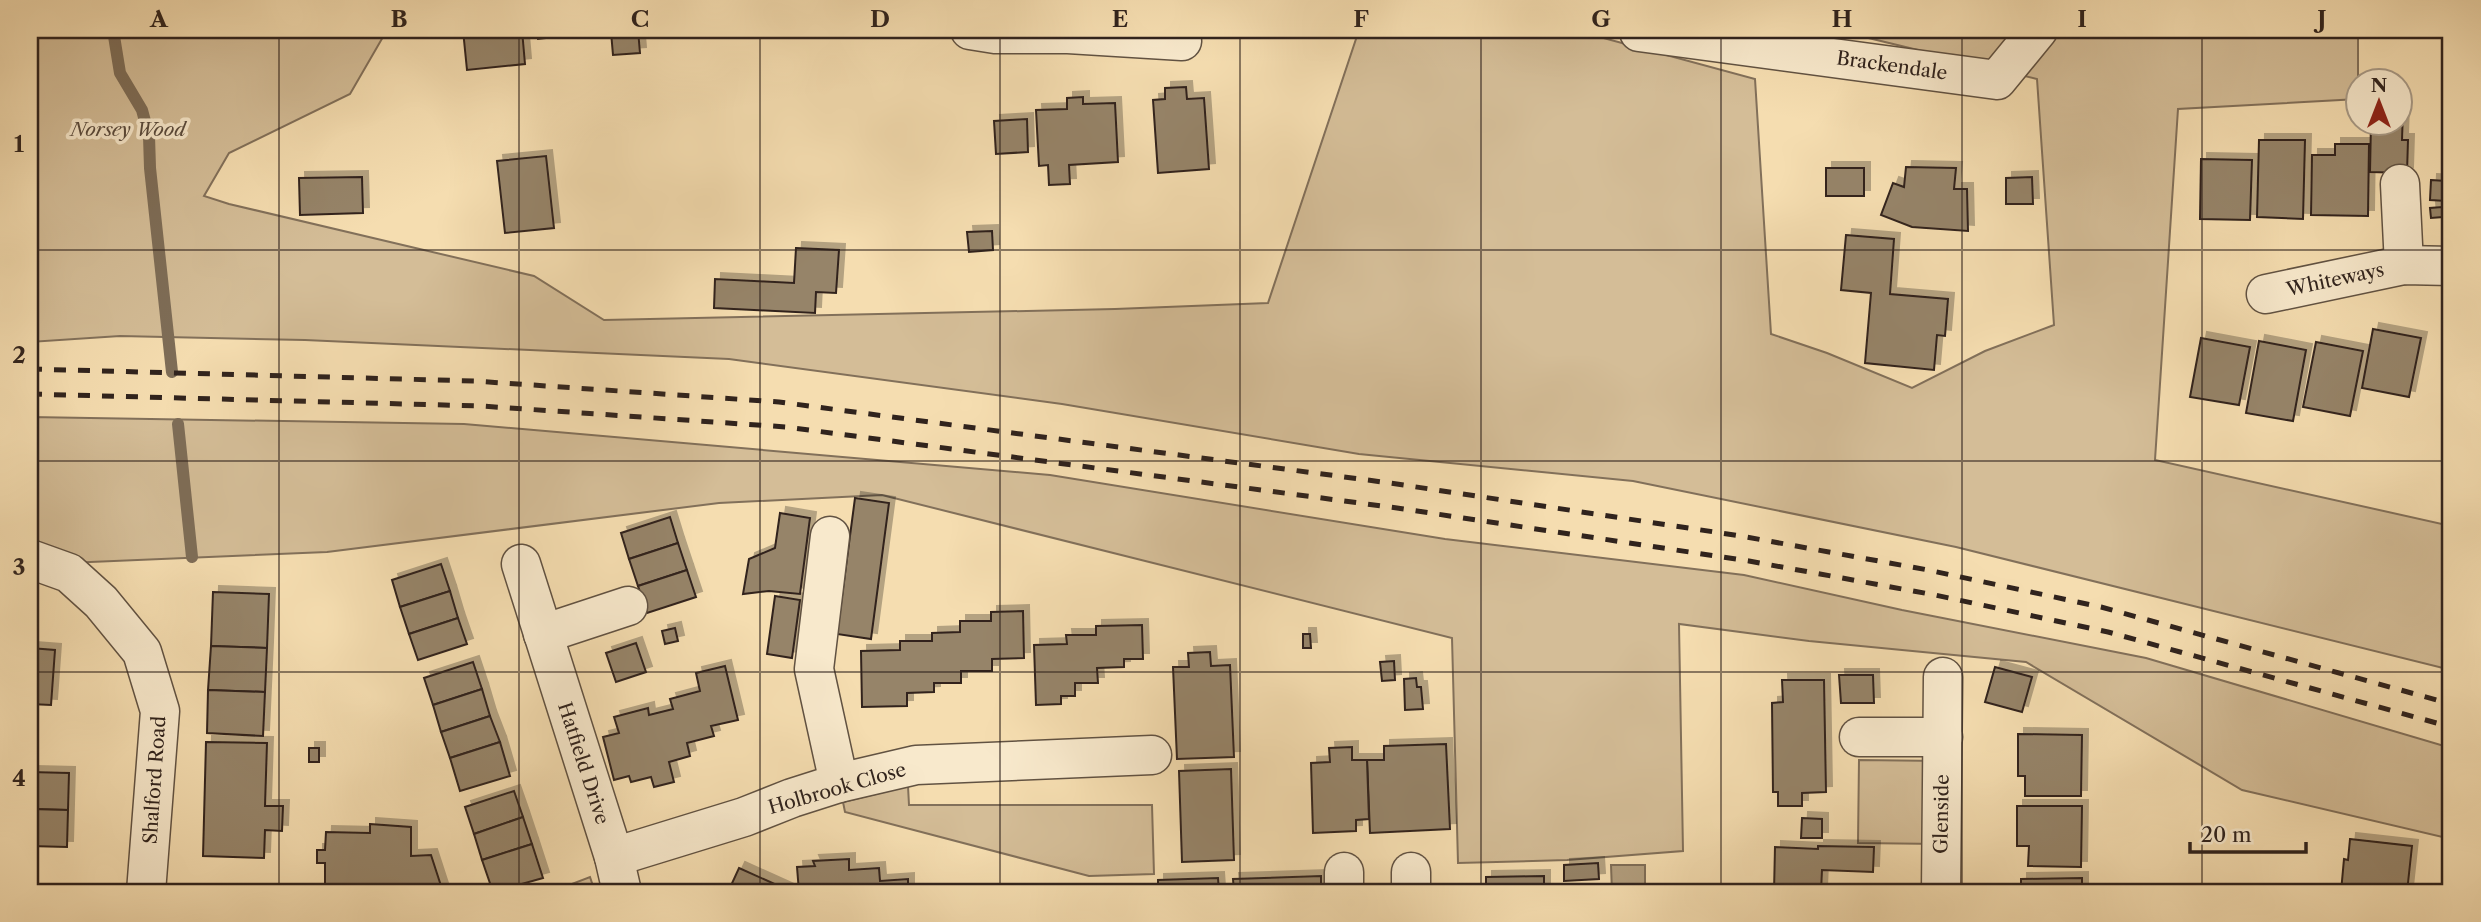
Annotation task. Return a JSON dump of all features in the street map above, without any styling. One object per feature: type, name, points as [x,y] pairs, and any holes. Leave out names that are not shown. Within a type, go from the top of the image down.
[{"type":"street","points":[[970,30],[995,34],[1068,34],[1182,41]]},
{"type":"street","name":"Brackendale","points":[[1639,32],[1997,80],[2038,30]]},
{"type":"street","name":"Whiteways","points":[[2400,184],[2404,265]]},
{"type":"street","name":"Whiteways","points":[[2266,293],[2404,265],[2451,266]]},
{"type":"street","points":[[830,536],[814,669],[839,783]]},
{"type":"street","name":"Shalford Road","points":[[30,559],[69,573],[101,601],[142,652],[160,711],[146,892]]},
{"type":"street","name":"Hatfield Drive","points":[[521,564],[618,875]]},
{"type":"street","points":[[543,634],[628,606]]},
{"type":"street","name":"Glenside","points":[[1941,892],[1944,677]]},
{"type":"street","points":[[1859,737],[1943,737]]},
{"type":"street","name":"Holbrook Close","points":[[618,875],[792,798],[839,783],[916,765],[1152,755]]},
{"type":"green space","name":"Norsey Wood","points":[[30,30],[387,30],[350,94],[229,153],[204,196],[534,276],[604,320],[1268,303],[1359,30],[1574,30],[1755,79],[1771,334],[1827,353],[1912,388],[1985,351],[2054,325],[2037,79],[1842,30],[2358,30],[2358,66],[2344,66],[2344,100],[2178,109],[2155,460],[2451,526],[2451,670],[1956,547],[1633,481],[1359,454],[1062,404],[729,359],[305,340],[120,336],[30,342]]},
{"type":"green space","points":[[30,417],[464,424],[1050,475],[1445,539],[1744,575],[1902,610],[2146,658],[2451,748],[2451,839],[2242,790],[2026,662],[1809,641],[1679,624],[1683,851],[1567,860],[1458,863],[1452,638],[882,495],[719,503],[327,552],[43,564],[30,557]]},
{"type":"green space","points":[[1859,760],[1942,761],[1940,844],[1858,843]]},
{"type":"green space","points":[[908,786],[909,805],[1152,805],[1154,874],[1089,876],[845,812],[843,802]]},
{"type":"green space","points":[[590,877],[595,892],[551,892]]},
{"type":"shaded area","points":[[1611,865],[1645,865],[1645,892],[1612,892]]},
{"type":"building","points":[[463,30],[522,30],[525,64],[467,70]]},
{"type":"building","points":[[537,30],[572,30],[572,35],[538,39]]},
{"type":"building","points":[[638,30],[640,53],[613,55],[611,32]]},
{"type":"building","points":[[1186,87],[1187,99],[1204,98],[1209,169],[1158,173],[1153,100],[1165,99],[1165,88]]},
{"type":"building","points":[[1083,97],[1083,104],[1115,103],[1118,162],[1069,165],[1070,184],[1049,185],[1048,165],[1039,166],[1036,110],[1067,109],[1067,98]]},
{"type":"building","points":[[1027,119],[1028,152],[996,154],[994,121]]},
{"type":"building","points":[[2371,136],[2402,136],[2402,140],[2408,140],[2407,173],[2370,172]]},
{"type":"building","points":[[2259,140],[2305,140],[2303,219],[2257,217]]},
{"type":"building","points":[[2335,144],[2369,144],[2368,216],[2311,215],[2312,155],[2335,155]]},
{"type":"building","points":[[546,156],[554,228],[505,233],[497,161]]},
{"type":"building","points":[[2201,159],[2252,160],[2250,220],[2200,219]]},
{"type":"building","points":[[1906,167],[1956,168],[1954,189],[1967,189],[1968,231],[1912,227],[1881,215],[1893,183],[1904,187]]},
{"type":"building","points":[[1826,168],[1864,168],[1864,196],[1826,196]]},
{"type":"building","points":[[362,177],[363,213],[300,215],[299,178]]},
{"type":"building","points":[[2032,177],[2033,204],[2006,204],[2006,178]]},
{"type":"building","points":[[2431,180],[2446,181],[2446,201],[2430,200]]},
{"type":"building","points":[[2442,207],[2443,217],[2431,218],[2430,208]]},
{"type":"building","points":[[992,231],[993,250],[969,252],[967,232]]},
{"type":"building","points":[[1846,235],[1894,239],[1890,294],[1948,299],[1945,336],[1937,335],[1934,370],[1865,363],[1871,293],[1841,290]]},
{"type":"building","points":[[796,248],[839,250],[836,293],[816,292],[815,313],[714,308],[715,279],[794,283]]},
{"type":"building","points":[[2373,329],[2421,338],[2409,397],[2362,388]]},
{"type":"building","points":[[2201,338],[2250,347],[2239,405],[2190,397]]},
{"type":"building","points":[[2259,341],[2306,350],[2293,421],[2246,413]]},
{"type":"building","points":[[2316,342],[2363,351],[2350,416],[2303,407]]},
{"type":"building","points":[[855,498],[889,503],[871,639],[837,634]]},
{"type":"building","points":[[780,513],[810,518],[800,594],[769,591],[743,594],[749,559],[775,548]]},
{"type":"building","points":[[670,517],[678,543],[629,559],[621,533]]},
{"type":"building","points":[[678,543],[687,570],[638,586],[629,559]]},
{"type":"building","points":[[441,564],[450,591],[400,607],[392,580]]},
{"type":"building","points":[[687,570],[696,597],[647,613],[638,586]]},
{"type":"building","points":[[450,591],[458,618],[409,634],[400,607]]},
{"type":"building","points":[[213,592],[269,594],[267,648],[211,646]]},
{"type":"building","points":[[775,596],[800,600],[792,658],[767,654]]},
{"type":"building","points":[[1023,611],[1024,658],[992,659],[992,671],[961,671],[961,683],[934,683],[934,692],[907,693],[907,706],[862,707],[861,651],[900,650],[900,641],[932,641],[932,633],[960,632],[960,621],[991,621],[991,612]]},
{"type":"building","points":[[458,618],[467,644],[418,660],[409,634]]},
{"type":"building","points":[[1142,625],[1143,659],[1124,659],[1124,667],[1097,668],[1098,683],[1075,683],[1075,696],[1061,696],[1061,704],[1036,705],[1034,645],[1067,644],[1066,635],[1096,635],[1096,626]]},
{"type":"building","points":[[675,628],[678,641],[665,644],[662,631]]},
{"type":"building","points":[[1303,634],[1310,634],[1311,648],[1303,648]]},
{"type":"building","points":[[636,643],[646,672],[616,682],[606,653]]},
{"type":"building","points":[[211,646],[267,648],[265,692],[208,690]]},
{"type":"building","points":[[30,648],[55,650],[51,705],[30,704]]},
{"type":"building","points":[[1210,652],[1211,666],[1230,665],[1234,757],[1177,759],[1173,667],[1189,667],[1188,653]]},
{"type":"building","points":[[1394,661],[1395,680],[1382,681],[1380,662]]},
{"type":"building","points":[[473,662],[482,689],[433,705],[424,678]]},
{"type":"building","points":[[725,666],[738,720],[711,726],[714,736],[687,743],[690,756],[669,762],[674,782],[654,787],[651,777],[631,782],[629,776],[614,780],[603,737],[619,733],[614,717],[648,708],[649,715],[673,709],[670,699],[700,691],[696,673]]},
{"type":"building","points":[[1995,667],[2032,677],[2022,712],[1985,702]]},
{"type":"building","points":[[1839,675],[1873,675],[1874,703],[1841,703]]},
{"type":"building","points":[[1416,678],[1417,687],[1421,687],[1423,709],[1405,710],[1404,679]]},
{"type":"building","points":[[1782,680],[1824,680],[1826,792],[1802,793],[1802,806],[1778,806],[1778,792],[1773,792],[1772,703],[1783,702]]},
{"type":"building","points":[[482,689],[490,716],[441,732],[433,705]]},
{"type":"building","points":[[208,690],[265,692],[263,736],[207,733]]},
{"type":"building","points":[[490,716],[500,742],[450,758],[441,732]]},
{"type":"building","points":[[2018,734],[2082,735],[2081,796],[2025,796],[2025,776],[2018,776]]},
{"type":"building","points":[[206,742],[267,743],[265,806],[283,806],[282,831],[265,830],[264,858],[203,856]]},
{"type":"building","points":[[500,742],[510,776],[460,791],[450,758]]},
{"type":"building","points":[[1446,744],[1450,829],[1370,833],[1367,760],[1384,760],[1384,746]]},
{"type":"building","points":[[1352,747],[1352,760],[1367,760],[1369,819],[1356,820],[1356,831],[1313,833],[1311,763],[1330,762],[1329,748]]},
{"type":"building","points":[[309,748],[319,748],[319,762],[309,762]]},
{"type":"building","points":[[1231,769],[1234,860],[1182,862],[1179,771]]},
{"type":"building","points":[[30,772],[69,773],[68,810],[30,809]]},
{"type":"building","points":[[514,791],[523,817],[474,834],[465,807]]},
{"type":"building","points":[[2017,806],[2082,806],[2081,867],[2028,866],[2029,846],[2017,846]]},
{"type":"building","points":[[30,809],[68,810],[67,847],[30,846]]},
{"type":"building","points":[[523,817],[532,844],[482,860],[474,834]]},
{"type":"building","points":[[1802,818],[1822,819],[1822,838],[1801,838]]},
{"type":"building","points":[[370,824],[411,827],[411,856],[431,855],[443,892],[325,892],[325,863],[317,863],[317,850],[325,850],[326,832],[370,833]]},
{"type":"building","points":[[2350,839],[2412,846],[2407,892],[2341,892],[2344,859],[2348,860]]},
{"type":"building","points":[[532,844],[543,878],[493,892],[482,860]]},
{"type":"building","points":[[1818,846],[1874,847],[1873,872],[1822,870],[1821,892],[1774,892],[1775,847],[1818,849]]},
{"type":"building","points":[[849,859],[849,870],[879,868],[880,881],[908,879],[908,892],[799,892],[797,867],[815,866],[813,861]]},
{"type":"building","points":[[1598,863],[1599,879],[1564,881],[1564,865]]},
{"type":"building","points":[[739,868],[788,890],[728,892]]},
{"type":"building","points":[[1321,876],[1321,892],[1234,892],[1233,879]]},
{"type":"building","points":[[1544,876],[1544,892],[1486,892],[1486,877]]},
{"type":"building","points":[[1218,878],[1219,892],[1158,892],[1158,880]]},
{"type":"building","points":[[2082,878],[2082,892],[2021,892],[2021,879]]},
{"type":"waterway","points":[[113,30],[120,73],[142,110],[149,136],[150,168],[172,372]]},
{"type":"waterway","points":[[178,424],[192,557]]},
{"type":"railway","points":[[30,369],[474,381],[779,402],[1390,483],[1741,536],[1928,570],[2101,607],[2451,704]]},
{"type":"railway","points":[[30,394],[481,406],[786,427],[1397,508],[1749,561],[1935,595],[2108,632],[2451,727]]}]
